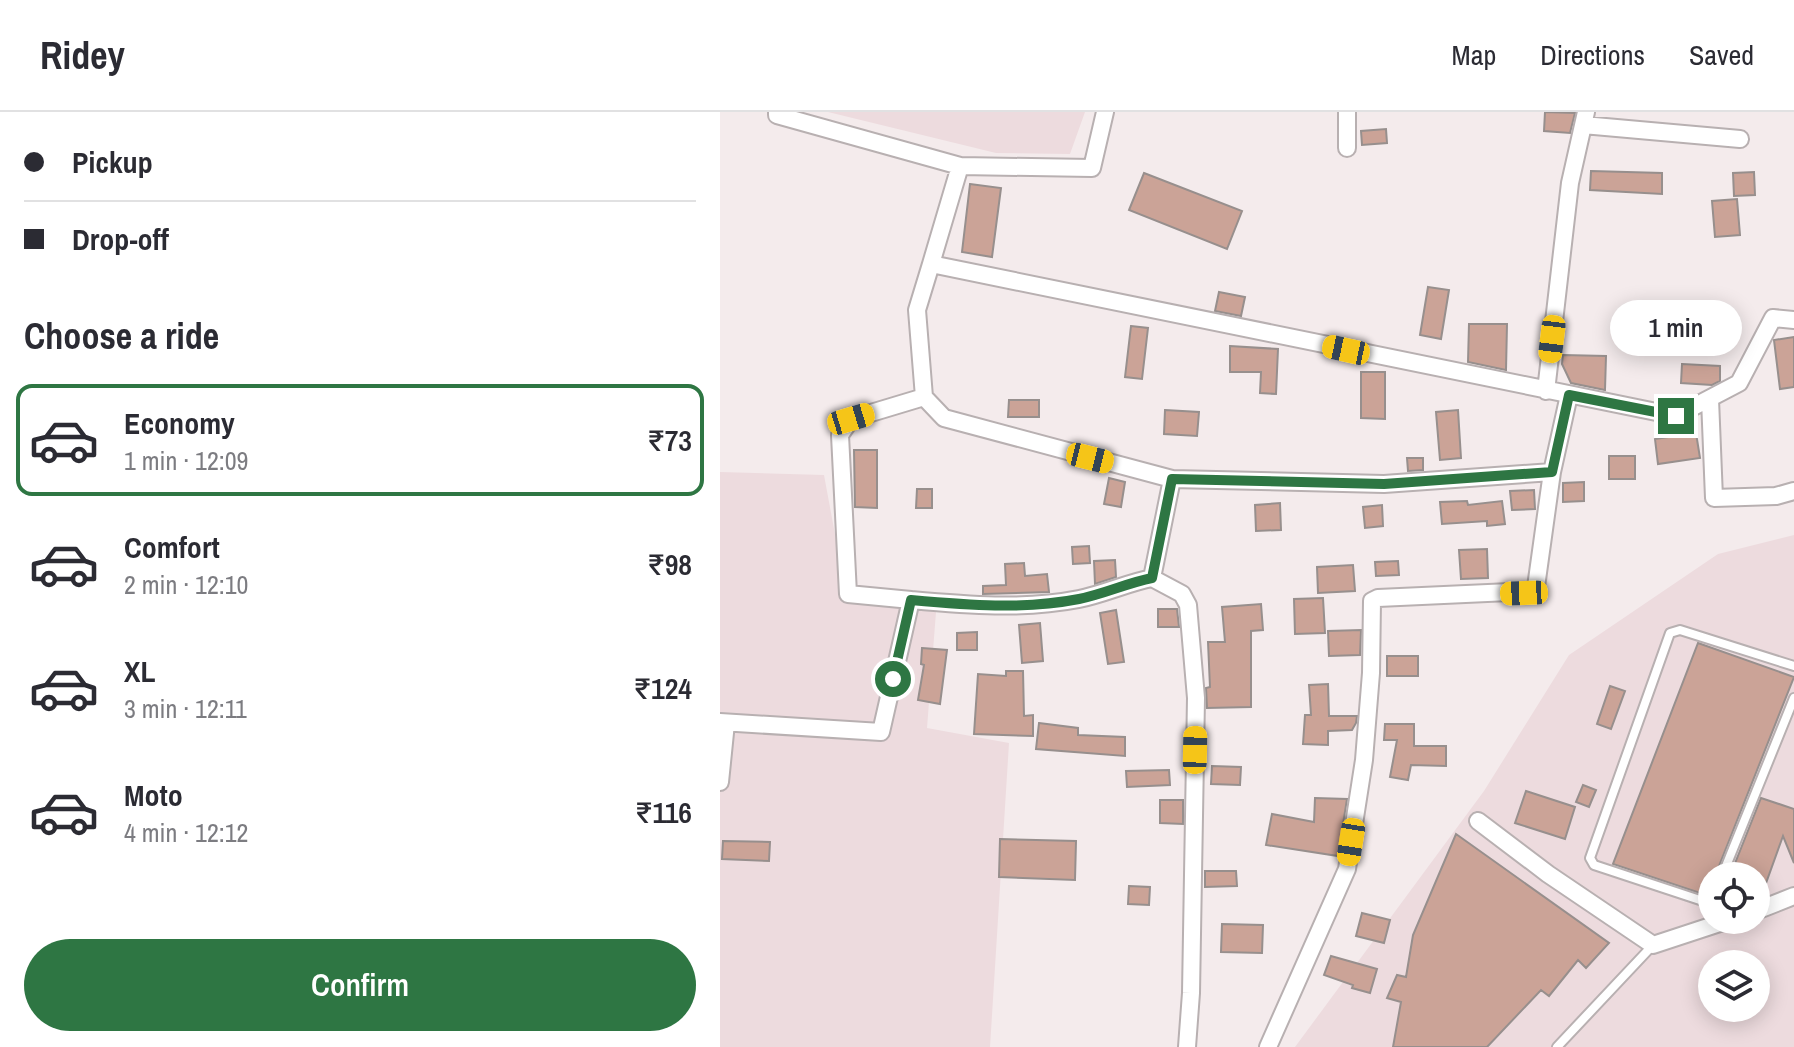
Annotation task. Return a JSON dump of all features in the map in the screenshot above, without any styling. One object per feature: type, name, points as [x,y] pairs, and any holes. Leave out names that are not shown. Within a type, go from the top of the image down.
[{"type":"street","points":[[777,112],[777,115],[960,166],[1092,168],[1105,112]]},
{"type":"street","points":[[1347,112],[1347,148]]},
{"type":"street","points":[[1546,391],[1570,183],[1584,118],[1740,139]]},
{"type":"street","points":[[960,166],[917,310],[924,397],[944,418],[1172,479],[1384,484],[1552,472]]},
{"type":"street","points":[[931,264],[1676,416],[1739,383],[1773,318],[1794,320]]},
{"type":"street","points":[[1268,1047],[1347,869],[1364,760],[1371,673],[1372,601],[1378,598],[1524,593],[1536,587],[1552,472],[1569,395]]},
{"type":"street","points":[[924,397],[851,419],[840,435],[848,594],[1003,608],[1081,599],[1152,578],[1182,594],[1188,605],[1196,698],[1191,993],[1187,1047]]},
{"type":"street","points":[[1710,399],[1714,498],[1776,496],[1794,491]]},
{"type":"street","points":[[1152,578],[1172,479]]},
{"type":"street","points":[[720,782],[723,722],[881,732],[911,600]]},
{"type":"street","points":[[1478,821],[1548,874],[1653,945],[1698,929]]},
{"type":"street","points":[[1770,905],[1794,896]]},
{"type":"lane","points":[[1698,899],[1594,865],[1590,858],[1670,633],[1680,630],[1794,666]]},
{"type":"lane","points":[[1728,862],[1794,698]]},
{"type":"lane","points":[[1557,1047],[1653,945]]},
{"type":"shaded area","points":[[828,112],[1085,112],[1070,154],[996,153]]},
{"type":"shaded area","points":[[720,472],[824,475],[847,599],[936,612],[927,728],[1009,743],[990,1047],[720,1047]]},
{"type":"shaded area","points":[[1794,535],[1794,1047],[1295,1047],[1484,791],[1569,655],[1718,554]]},
{"type":"building","points":[[1545,112],[1575,113],[1570,133],[1544,131]]},
{"type":"building","points":[[1386,129],[1387,143],[1362,145],[1361,131]]},
{"type":"building","points":[[1591,171],[1662,173],[1662,194],[1590,190]]},
{"type":"building","points":[[1754,172],[1755,195],[1734,196],[1733,173]]},
{"type":"building","points":[[1144,173],[1242,211],[1227,249],[1129,210]]},
{"type":"building","points":[[970,184],[1001,188],[992,257],[962,252]]},
{"type":"building","points":[[1737,199],[1740,235],[1715,237],[1712,201]]},
{"type":"building","points":[[1428,287],[1449,290],[1441,339],[1420,335]]},
{"type":"building","points":[[1219,292],[1245,297],[1241,316],[1215,311]]},
{"type":"building","points":[[1469,324],[1507,324],[1506,370],[1468,362]]},
{"type":"building","points":[[1131,326],[1148,328],[1142,379],[1125,377]]},
{"type":"building","points":[[1794,337],[1794,387],[1780,389],[1774,340]]},
{"type":"building","points":[[1230,346],[1278,349],[1276,394],[1260,393],[1261,372],[1230,372]]},
{"type":"building","points":[[1563,355],[1606,356],[1605,390],[1571,383],[1562,364]]},
{"type":"building","points":[[1682,364],[1720,366],[1720,381],[1712,385],[1681,383]]},
{"type":"building","points":[[1361,372],[1385,372],[1385,419],[1361,418]]},
{"type":"building","points":[[1009,400],[1039,400],[1039,417],[1008,417]]},
{"type":"building","points":[[1165,410],[1199,412],[1197,436],[1164,434]]},
{"type":"building","points":[[1458,410],[1461,458],[1440,460],[1436,412]]},
{"type":"building","points":[[1696,433],[1700,458],[1658,464],[1655,439]]},
{"type":"building","points":[[854,450],[877,450],[877,508],[855,507]]},
{"type":"building","points":[[1609,456],[1635,456],[1635,479],[1609,479]]},
{"type":"building","points":[[1407,458],[1423,458],[1423,470],[1408,471]]},
{"type":"building","points":[[1109,478],[1125,482],[1121,507],[1104,504]]},
{"type":"building","points":[[1584,482],[1584,501],[1563,502],[1563,483]]},
{"type":"building","points":[[917,489],[932,489],[932,508],[916,508]]},
{"type":"building","points":[[1534,490],[1535,509],[1512,510],[1510,491]]},
{"type":"building","points":[[1467,501],[1468,505],[1502,501],[1505,524],[1487,526],[1487,521],[1442,524],[1440,502]]},
{"type":"building","points":[[1280,503],[1281,530],[1256,531],[1255,505]]},
{"type":"building","points":[[1382,505],[1383,526],[1365,528],[1363,507]]},
{"type":"building","points":[[1089,546],[1090,563],[1073,564],[1072,547]]},
{"type":"building","points":[[1487,549],[1488,578],[1461,579],[1459,550]]},
{"type":"building","points":[[1115,560],[1116,577],[1095,584],[1094,561]]},
{"type":"building","points":[[1398,561],[1399,575],[1376,576],[1375,562]]},
{"type":"building","points":[[1024,563],[1025,576],[1047,574],[1049,592],[983,594],[983,586],[1006,585],[1005,564]]},
{"type":"building","points":[[1353,565],[1355,591],[1318,593],[1317,567]]},
{"type":"building","points":[[1323,598],[1325,633],[1295,634],[1294,599]]},
{"type":"building","points":[[1261,604],[1263,630],[1251,631],[1251,707],[1207,708],[1206,688],[1210,687],[1208,642],[1225,642],[1222,607]]},
{"type":"building","points":[[1158,609],[1177,609],[1179,627],[1158,627]]},
{"type":"building","points":[[1116,610],[1124,662],[1108,664],[1100,613]]},
{"type":"building","points":[[1040,623],[1043,661],[1022,663],[1019,625]]},
{"type":"building","points":[[1361,630],[1360,655],[1329,656],[1328,631]]},
{"type":"building","points":[[977,632],[977,650],[957,650],[957,633]]},
{"type":"building","points":[[1698,643],[1794,677],[1721,862],[1698,862],[1698,892],[1613,864]]},
{"type":"building","points":[[922,648],[947,650],[940,704],[918,700],[924,665],[921,664]]},
{"type":"building","points":[[1387,656],[1418,656],[1418,676],[1387,676]]},
{"type":"building","points":[[1006,671],[1023,671],[1024,716],[1033,715],[1033,736],[974,734],[978,674],[1006,676]]},
{"type":"building","points":[[1328,684],[1329,716],[1357,716],[1356,723],[1352,730],[1328,731],[1328,745],[1303,744],[1305,715],[1311,715],[1309,685]]},
{"type":"building","points":[[1610,686],[1625,691],[1611,729],[1597,724]]},
{"type":"building","points":[[1039,723],[1078,728],[1078,735],[1125,737],[1125,756],[1036,749]]},
{"type":"building","points":[[1385,724],[1414,724],[1414,746],[1446,746],[1446,766],[1411,765],[1408,780],[1390,777],[1397,740],[1384,740]]},
{"type":"building","points":[[1212,766],[1241,767],[1240,785],[1211,784]]},
{"type":"building","points":[[1169,770],[1170,785],[1127,787],[1126,771]]},
{"type":"building","points":[[1583,785],[1596,790],[1589,807],[1576,802]]},
{"type":"building","points":[[1526,791],[1575,807],[1565,839],[1515,823]]},
{"type":"building","points":[[1315,798],[1347,799],[1338,856],[1266,845],[1272,814],[1314,822]]},
{"type":"building","points":[[1761,798],[1794,809],[1794,863],[1783,836],[1770,872],[1770,862],[1736,862]]},
{"type":"building","points":[[1160,800],[1183,800],[1183,824],[1160,823]]},
{"type":"building","points":[[1456,834],[1609,943],[1586,968],[1578,960],[1549,996],[1541,990],[1487,1047],[1393,1047],[1401,1002],[1387,998],[1397,975],[1406,977],[1413,935]]},
{"type":"building","points":[[1000,839],[1076,841],[1075,880],[999,877]]},
{"type":"building","points":[[723,841],[770,842],[769,861],[722,859]]},
{"type":"building","points":[[1205,871],[1236,871],[1237,886],[1205,887]]},
{"type":"building","points":[[1129,886],[1150,887],[1149,905],[1128,904]]},
{"type":"building","points":[[1362,913],[1390,920],[1384,943],[1356,936]]},
{"type":"building","points":[[1222,924],[1263,925],[1262,953],[1221,952]]},
{"type":"building","points":[[1331,956],[1377,969],[1370,993],[1324,975]]},
{"type":"route","points":[[893,679],[911,600],[1003,608],[1081,599],[1152,578],[1172,479],[1384,484],[1552,472],[1569,395],[1676,416]]}]
